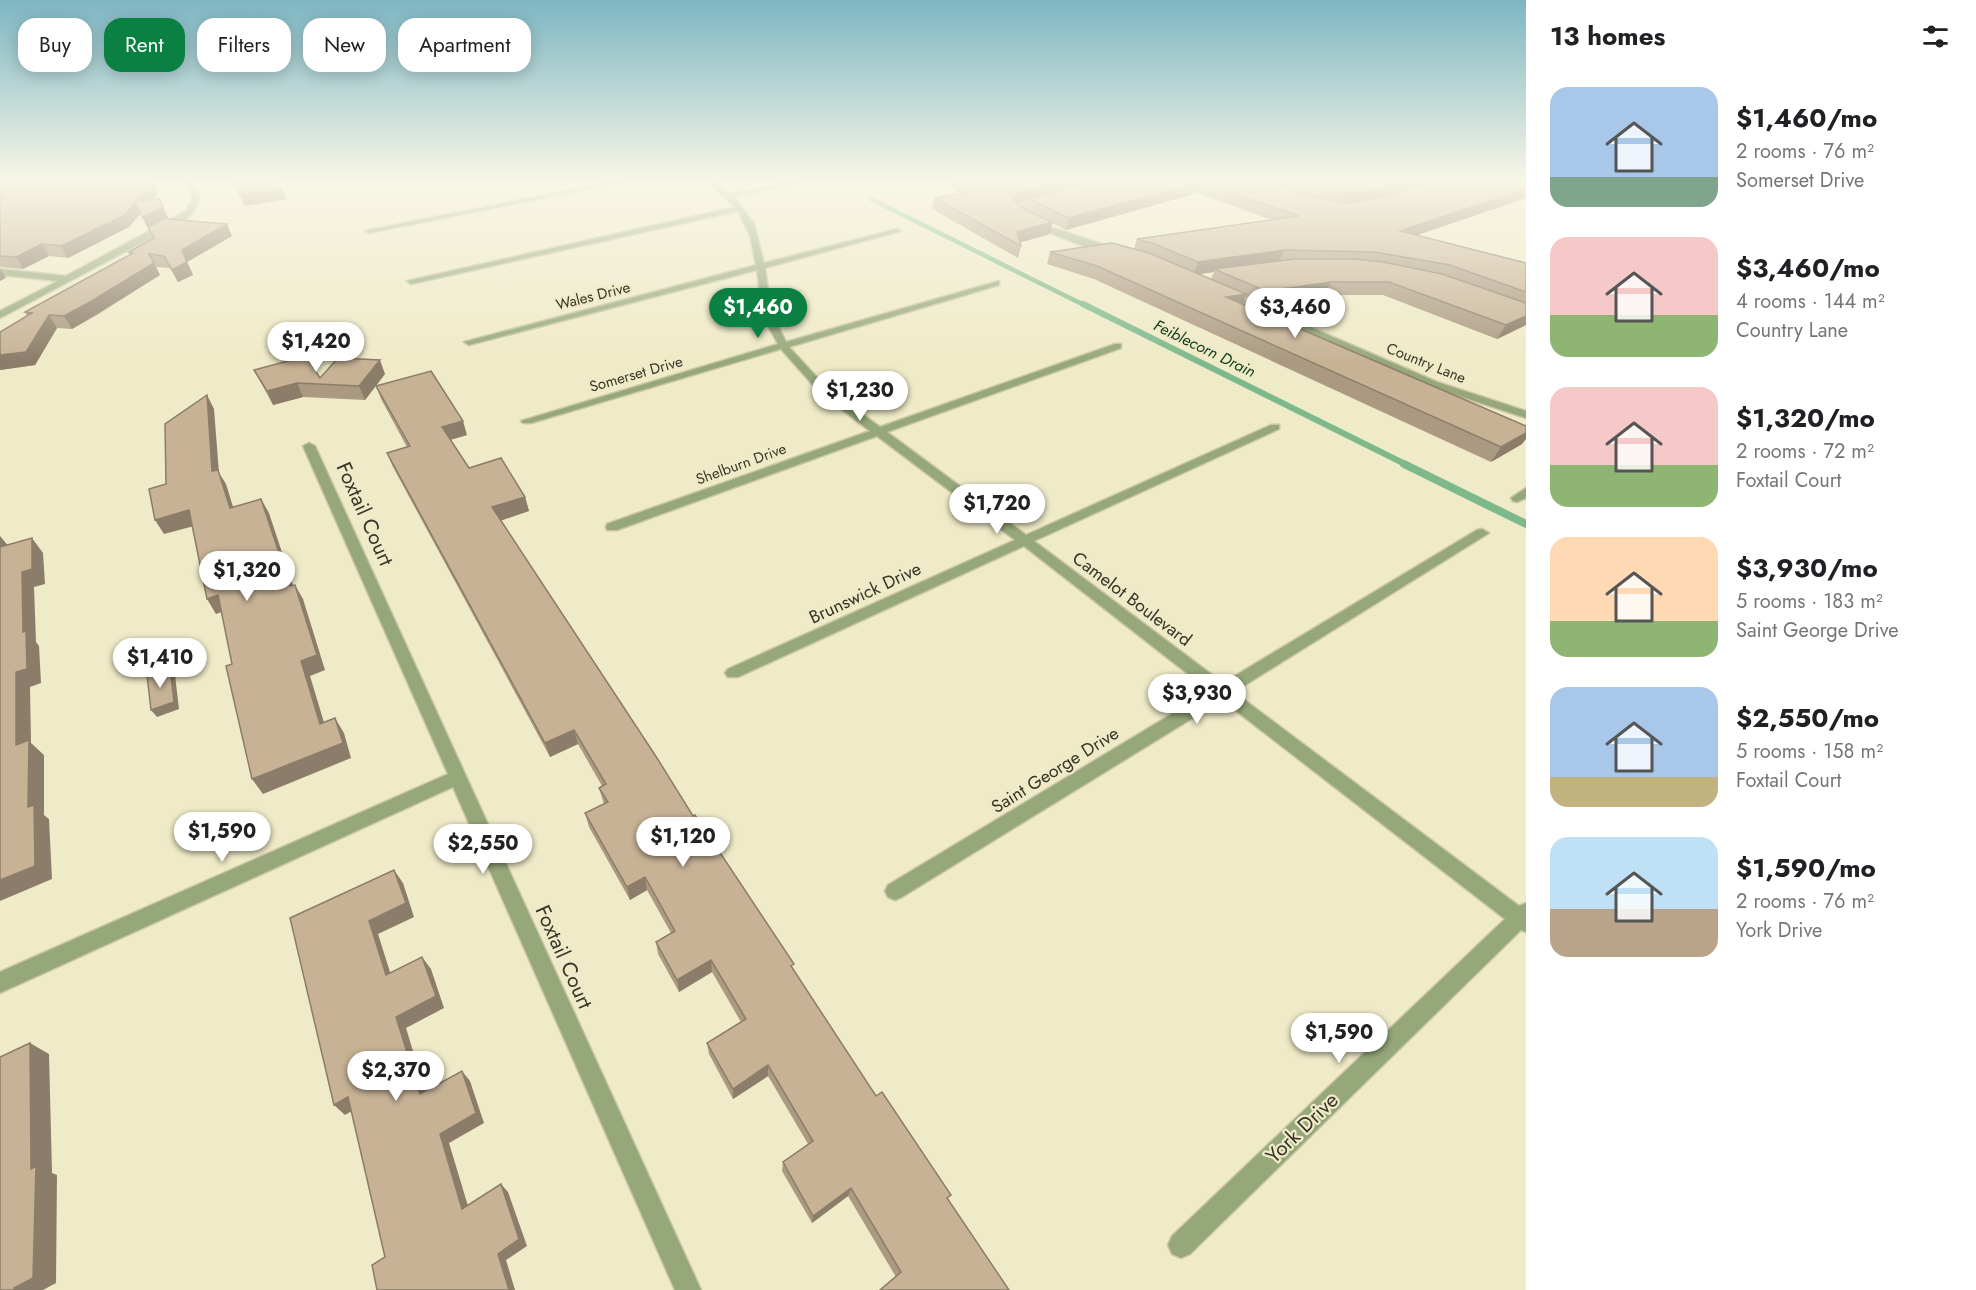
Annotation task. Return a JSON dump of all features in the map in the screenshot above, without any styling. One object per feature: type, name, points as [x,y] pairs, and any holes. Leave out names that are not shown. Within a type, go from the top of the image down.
[{"type":"street","points":[[0,315],[138,242]]},
{"type":"street","points":[[411,281],[586,242]]},
{"type":"street","name":"Camelot Boulevard","points":[[756,242],[767,314],[774,331],[801,369],[824,390],[1524,917]]},
{"type":"street","name":"Wales Drive","points":[[469,342],[855,242]]},
{"type":"street","points":[[1081,242],[1118,252]]},
{"type":"street","points":[[0,272],[69,279]]},
{"type":"street","name":"Somerset Drive","points":[[527,422],[996,283]]},
{"type":"street","name":"Country Lane","points":[[1214,289],[1433,384],[1526,415]]},
{"type":"street","name":"Shelburn Drive","points":[[612,527],[1118,346]]},
{"type":"street","name":"Brunswick Drive","points":[[733,673],[1275,427]]},
{"type":"street","name":"Foxtail Court","points":[[309,446],[688,1290]]},
{"type":"street","name":"Saint George Drive","points":[[895,891],[1221,690],[1482,533]]},
{"type":"street","points":[[0,983],[459,777]]},
{"type":"street","name":"York Drive","points":[[1181,1245],[1524,917]]},
{"type":"building","points":[[0,242],[69,242],[61,246],[42,244],[16,257],[0,256]]},
{"type":"building","points":[[147,242],[196,242],[182,250],[187,262],[172,270],[164,256],[149,254],[154,263],[64,316],[49,315],[26,352],[0,355],[0,332],[32,313],[25,312],[133,253],[129,252]]},
{"type":"building","points":[[1148,242],[1444,242],[1526,263],[1526,292],[1450,265],[1374,252],[1284,250],[1198,262]]},
{"type":"building","points":[[1112,243],[1149,253],[1246,294],[1226,297],[1526,426],[1526,433],[1501,447],[1097,266],[1050,252]]},
{"type":"building","points":[[1295,259],[1354,259],[1383,262],[1442,274],[1526,303],[1526,316],[1506,325],[1389,282],[1331,282],[1266,291],[1214,269]]},
{"type":"building","points":[[306,356],[320,378],[338,358],[380,360],[359,386],[297,383],[267,391],[254,370]]},
{"type":"building","points":[[431,371],[463,421],[442,427],[469,468],[501,458],[525,497],[492,507],[693,816],[695,815],[794,964],[791,966],[876,1096],[882,1092],[951,1195],[947,1198],[1009,1290],[880,1290],[901,1272],[851,1188],[813,1216],[783,1162],[813,1141],[768,1065],[733,1089],[707,1043],[746,1019],[711,960],[677,980],[656,942],[675,931],[645,877],[627,887],[585,813],[608,802],[599,788],[606,784],[574,730],[545,743],[387,453],[410,446],[376,386]]},
{"type":"building","points":[[207,395],[212,471],[218,470],[230,508],[261,499],[290,586],[295,585],[317,655],[301,661],[320,724],[335,718],[343,743],[252,779],[226,666],[232,664],[218,595],[207,599],[189,510],[155,520],[149,489],[166,484],[165,424]]},
{"type":"building","points":[[32,538],[32,569],[22,572],[23,632],[26,631],[27,669],[16,672],[16,745],[29,740],[28,807],[34,805],[35,866],[0,880],[0,547]]},
{"type":"building","points":[[170,668],[174,702],[151,710],[147,675]]},
{"type":"building","points":[[394,870],[406,903],[369,921],[386,975],[422,957],[436,996],[396,1017],[420,1094],[462,1071],[476,1113],[440,1134],[462,1209],[501,1184],[519,1239],[498,1254],[509,1290],[377,1290],[372,1265],[385,1257],[348,1097],[334,1105],[290,918]]},
{"type":"building","points":[[30,1043],[31,1169],[36,1166],[33,1278],[14,1290],[0,1290],[0,1057]]},
{"type":"waterway","name":"Feiblecorn Drain","points":[[958,242],[1086,306]]},
{"type":"waterway","name":"Feiblecorn Drain","points":[[1083,304],[1407,465]]},
{"type":"waterway","name":"Feiblecorn Drain","points":[[1404,464],[1526,524]]}]
